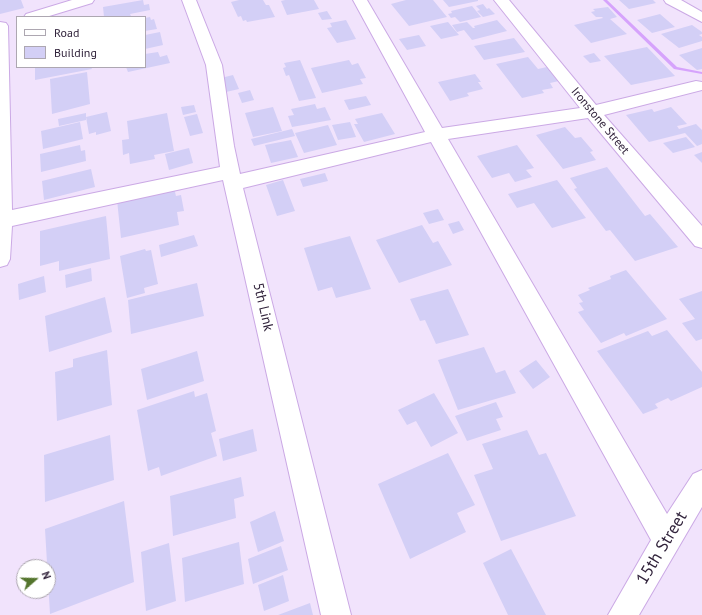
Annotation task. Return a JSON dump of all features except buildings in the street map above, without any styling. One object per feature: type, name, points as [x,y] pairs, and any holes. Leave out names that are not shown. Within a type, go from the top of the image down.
[{"type":"street","points":[[34,16],[87,0]]},
{"type":"street","name":"5th Link","points":[[189,0],[208,44],[213,64],[231,177],[307,502],[336,615]]},
{"type":"street","points":[[360,0],[666,540]]},
{"type":"street","name":"Ironstone Street","points":[[501,0],[592,112],[702,240]]},
{"type":"street","points":[[672,0],[702,18]]},
{"type":"street","points":[[0,258],[6,25]]},
{"type":"street","points":[[2,220],[231,177],[437,135],[592,112],[696,86]]},
{"type":"street","name":"15th Street","points":[[623,615],[666,540],[702,483]]},
{"type":"waterway","points":[[605,0],[676,68],[702,73]]}]
